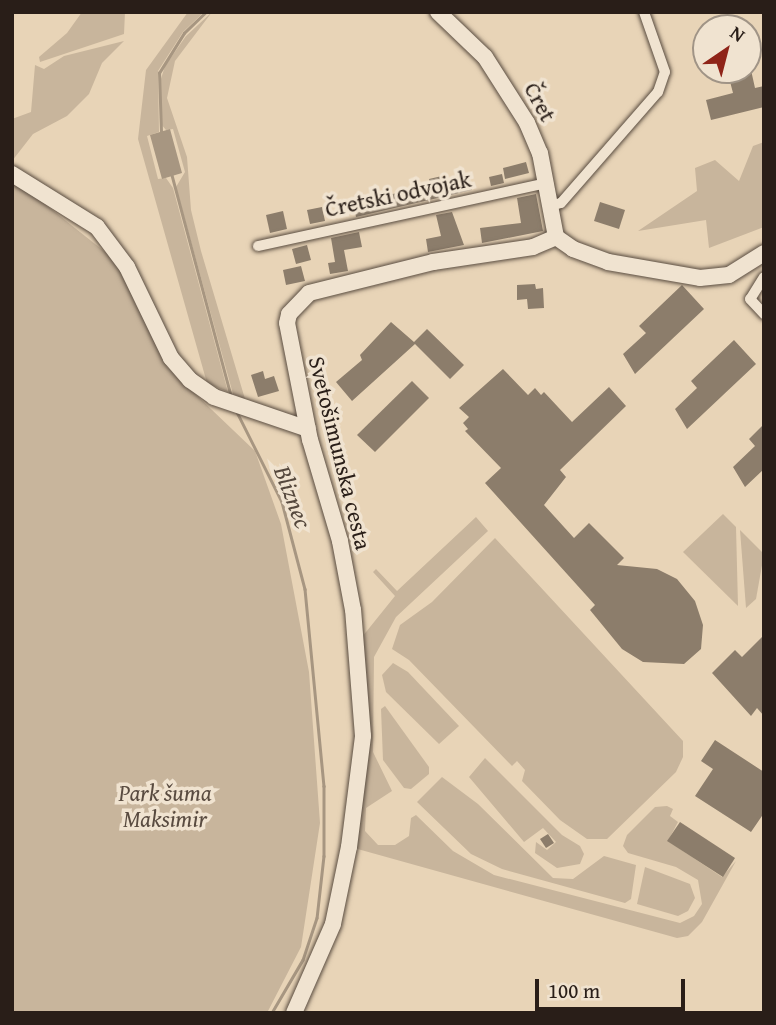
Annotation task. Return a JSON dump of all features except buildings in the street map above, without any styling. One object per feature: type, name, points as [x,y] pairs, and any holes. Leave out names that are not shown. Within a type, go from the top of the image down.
[{"type":"street","name":"Čret","points":[[438,12],[499,75],[527,123],[548,183],[556,237]]},
{"type":"street","points":[[551,206],[561,203],[659,92],[665,72],[644,12]]},
{"type":"street","points":[[12,174],[97,228],[127,267],[171,358],[196,385],[225,401],[307,429]]},
{"type":"street","name":"Čretski odvojak","points":[[258,246],[548,183]]},
{"type":"street","points":[[556,237],[573,249],[608,262],[700,278],[729,275],[764,253]]},
{"type":"street","name":"Svetošimunska cesta","points":[[294,1013],[333,924],[349,847],[363,736],[353,610],[340,541],[307,429],[287,323],[301,298],[433,262],[533,247],[556,237]]},
{"type":"street","points":[[764,277],[750,299],[764,314]]},
{"type":"green space","points":[[82,12],[125,12],[124,34],[40,62],[39,57],[67,33]]},
{"type":"green space","points":[[188,12],[204,12],[183,32],[158,71],[159,132],[147,136],[158,179],[166,178],[173,188],[228,392],[207,383],[138,139],[146,70]]},
{"type":"green space","points":[[212,12],[175,61],[167,98],[187,157],[191,210],[201,251],[245,399],[233,394],[176,187],[185,172],[173,129],[166,130],[161,124],[160,82],[165,66],[186,36]]},
{"type":"green space","points":[[124,41],[102,63],[89,94],[67,116],[33,134],[12,161],[12,119],[31,112],[35,65],[44,69],[64,56]]},
{"type":"green space","points":[[764,142],[764,227],[709,248],[706,220],[638,231],[697,191],[695,168],[715,160],[739,181],[753,146]]},
{"type":"green space","name":"Park šuma Maksimir","points":[[12,178],[124,267],[167,367],[255,451],[281,524],[309,672],[320,823],[301,947],[267,1013],[12,1013]]},
{"type":"green space","points":[[723,514],[736,527],[738,606],[683,552]]},
{"type":"green space","points":[[476,517],[488,531],[396,617],[374,657],[373,752],[392,791],[366,808],[365,831],[378,845],[395,845],[409,836],[411,818],[416,815],[453,851],[494,875],[680,923],[694,916],[702,904],[698,880],[676,867],[628,853],[623,846],[627,835],[655,807],[667,806],[673,809],[670,816],[678,822],[668,841],[722,877],[736,861],[702,922],[688,936],[677,938],[354,848],[362,637],[395,596],[373,572],[376,569],[397,591]]},
{"type":"green space","points":[[740,530],[764,554],[756,599],[746,608]]},
{"type":"green space","points":[[495,538],[683,741],[683,757],[676,772],[607,839],[587,839],[560,820],[522,781],[525,770],[517,761],[512,766],[409,660],[392,649],[400,625],[432,602]]},
{"type":"green space","points":[[393,663],[408,672],[459,726],[439,744],[386,692],[382,675]]},
{"type":"green space","points":[[385,706],[429,767],[429,774],[411,789],[404,788],[383,760],[381,709]]},
{"type":"green space","points":[[485,758],[562,835],[580,846],[584,854],[580,864],[557,868],[535,853],[536,842],[547,850],[556,842],[543,828],[524,842],[469,777]]},
{"type":"green space","points":[[442,777],[478,804],[553,878],[573,879],[604,856],[636,865],[631,899],[625,903],[502,869],[471,854],[417,802]]},
{"type":"green space","points":[[645,867],[690,884],[695,898],[688,911],[678,916],[637,904]]},
{"type":"shaded area","points":[[170,129],[182,173],[162,179],[150,135]]},
{"type":"waterway","name":"Bliznec","points":[[161,132],[159,73],[184,33],[206,12]]},
{"type":"waterway","name":"Bliznec","points":[[172,175],[231,395]]},
{"type":"waterway","name":"Bliznec","points":[[237,412],[282,502],[305,589],[324,786],[324,856],[317,918],[303,960],[272,1013]]}]
